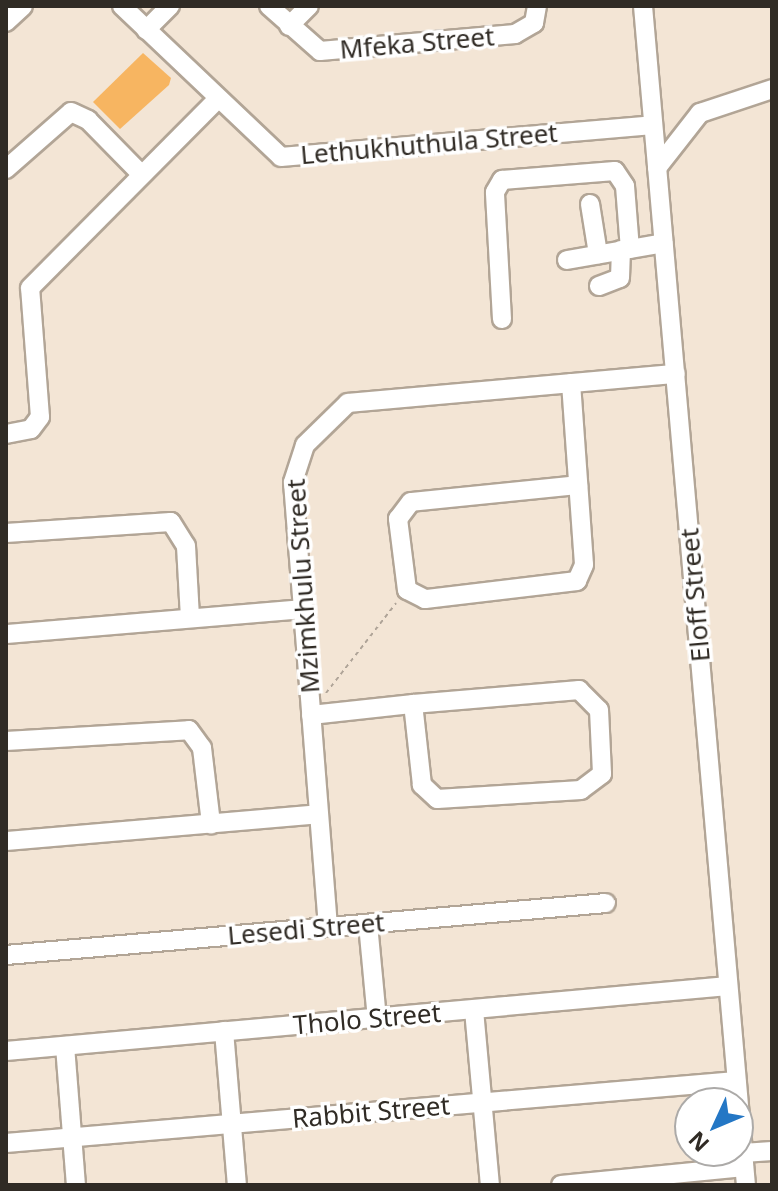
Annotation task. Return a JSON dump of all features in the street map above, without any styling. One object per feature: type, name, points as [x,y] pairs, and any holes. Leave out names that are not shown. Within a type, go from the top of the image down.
[{"type":"street","points":[[6,22],[23,6]]},
{"type":"street","name":"Lethukhuthula Street","points":[[122,6],[217,100],[281,157],[653,125]]},
{"type":"street","points":[[146,30],[170,6]]},
{"type":"street","name":"Mfeka Street","points":[[269,6],[309,47],[329,51],[515,34],[534,23],[537,6]]},
{"type":"street","points":[[289,26],[309,6]]},
{"type":"street","name":"Eloff Street","points":[[643,6],[744,1168]]},
{"type":"street","points":[[657,168],[700,113],[772,89]]},
{"type":"street","points":[[6,434],[31,429],[40,417],[30,288],[217,100]]},
{"type":"street","points":[[6,169],[71,112],[88,120],[141,174]]},
{"type":"street","points":[[502,319],[495,192],[502,180],[615,171],[625,186],[625,250],[620,278],[599,286]]},
{"type":"street","points":[[590,204],[598,254]]},
{"type":"street","points":[[567,260],[664,243]]},
{"type":"street","name":"Mzimkhulu Street","points":[[328,927],[294,470],[332,413],[368,399],[676,374]]},
{"type":"street","points":[[571,383],[584,565],[577,581],[425,599],[407,590],[398,519],[411,502],[578,485]]},
{"type":"street","points":[[6,533],[171,522],[186,546],[190,618]]},
{"type":"street","points":[[6,634],[304,609]]},
{"type":"street","points":[[311,715],[413,704],[585,691],[599,710],[602,774],[581,790],[437,799],[422,785],[413,704]]},
{"type":"street","points":[[6,741],[189,730],[202,748],[211,824]]},
{"type":"street","points":[[6,841],[318,814]]},
{"type":"street","name":"Lesedi Street","points":[[6,955],[606,903]]},
{"type":"street","points":[[368,924],[377,1019]]},
{"type":"street","name":"Tholo Street","points":[[6,1051],[728,986]]},
{"type":"street","points":[[474,1010],[490,1185]]},
{"type":"street","points":[[224,1031],[237,1185]]},
{"type":"street","points":[[65,1046],[76,1185]]},
{"type":"street","name":"Rabbit Street","points":[[6,1143],[736,1081]]},
{"type":"street","points":[[561,1185],[744,1168],[772,1151]]},
{"type":"path","points":[[311,715],[407,590]]},
{"type":"building","points":[[143,53],[171,78],[169,85],[120,129],[93,102]]}]
